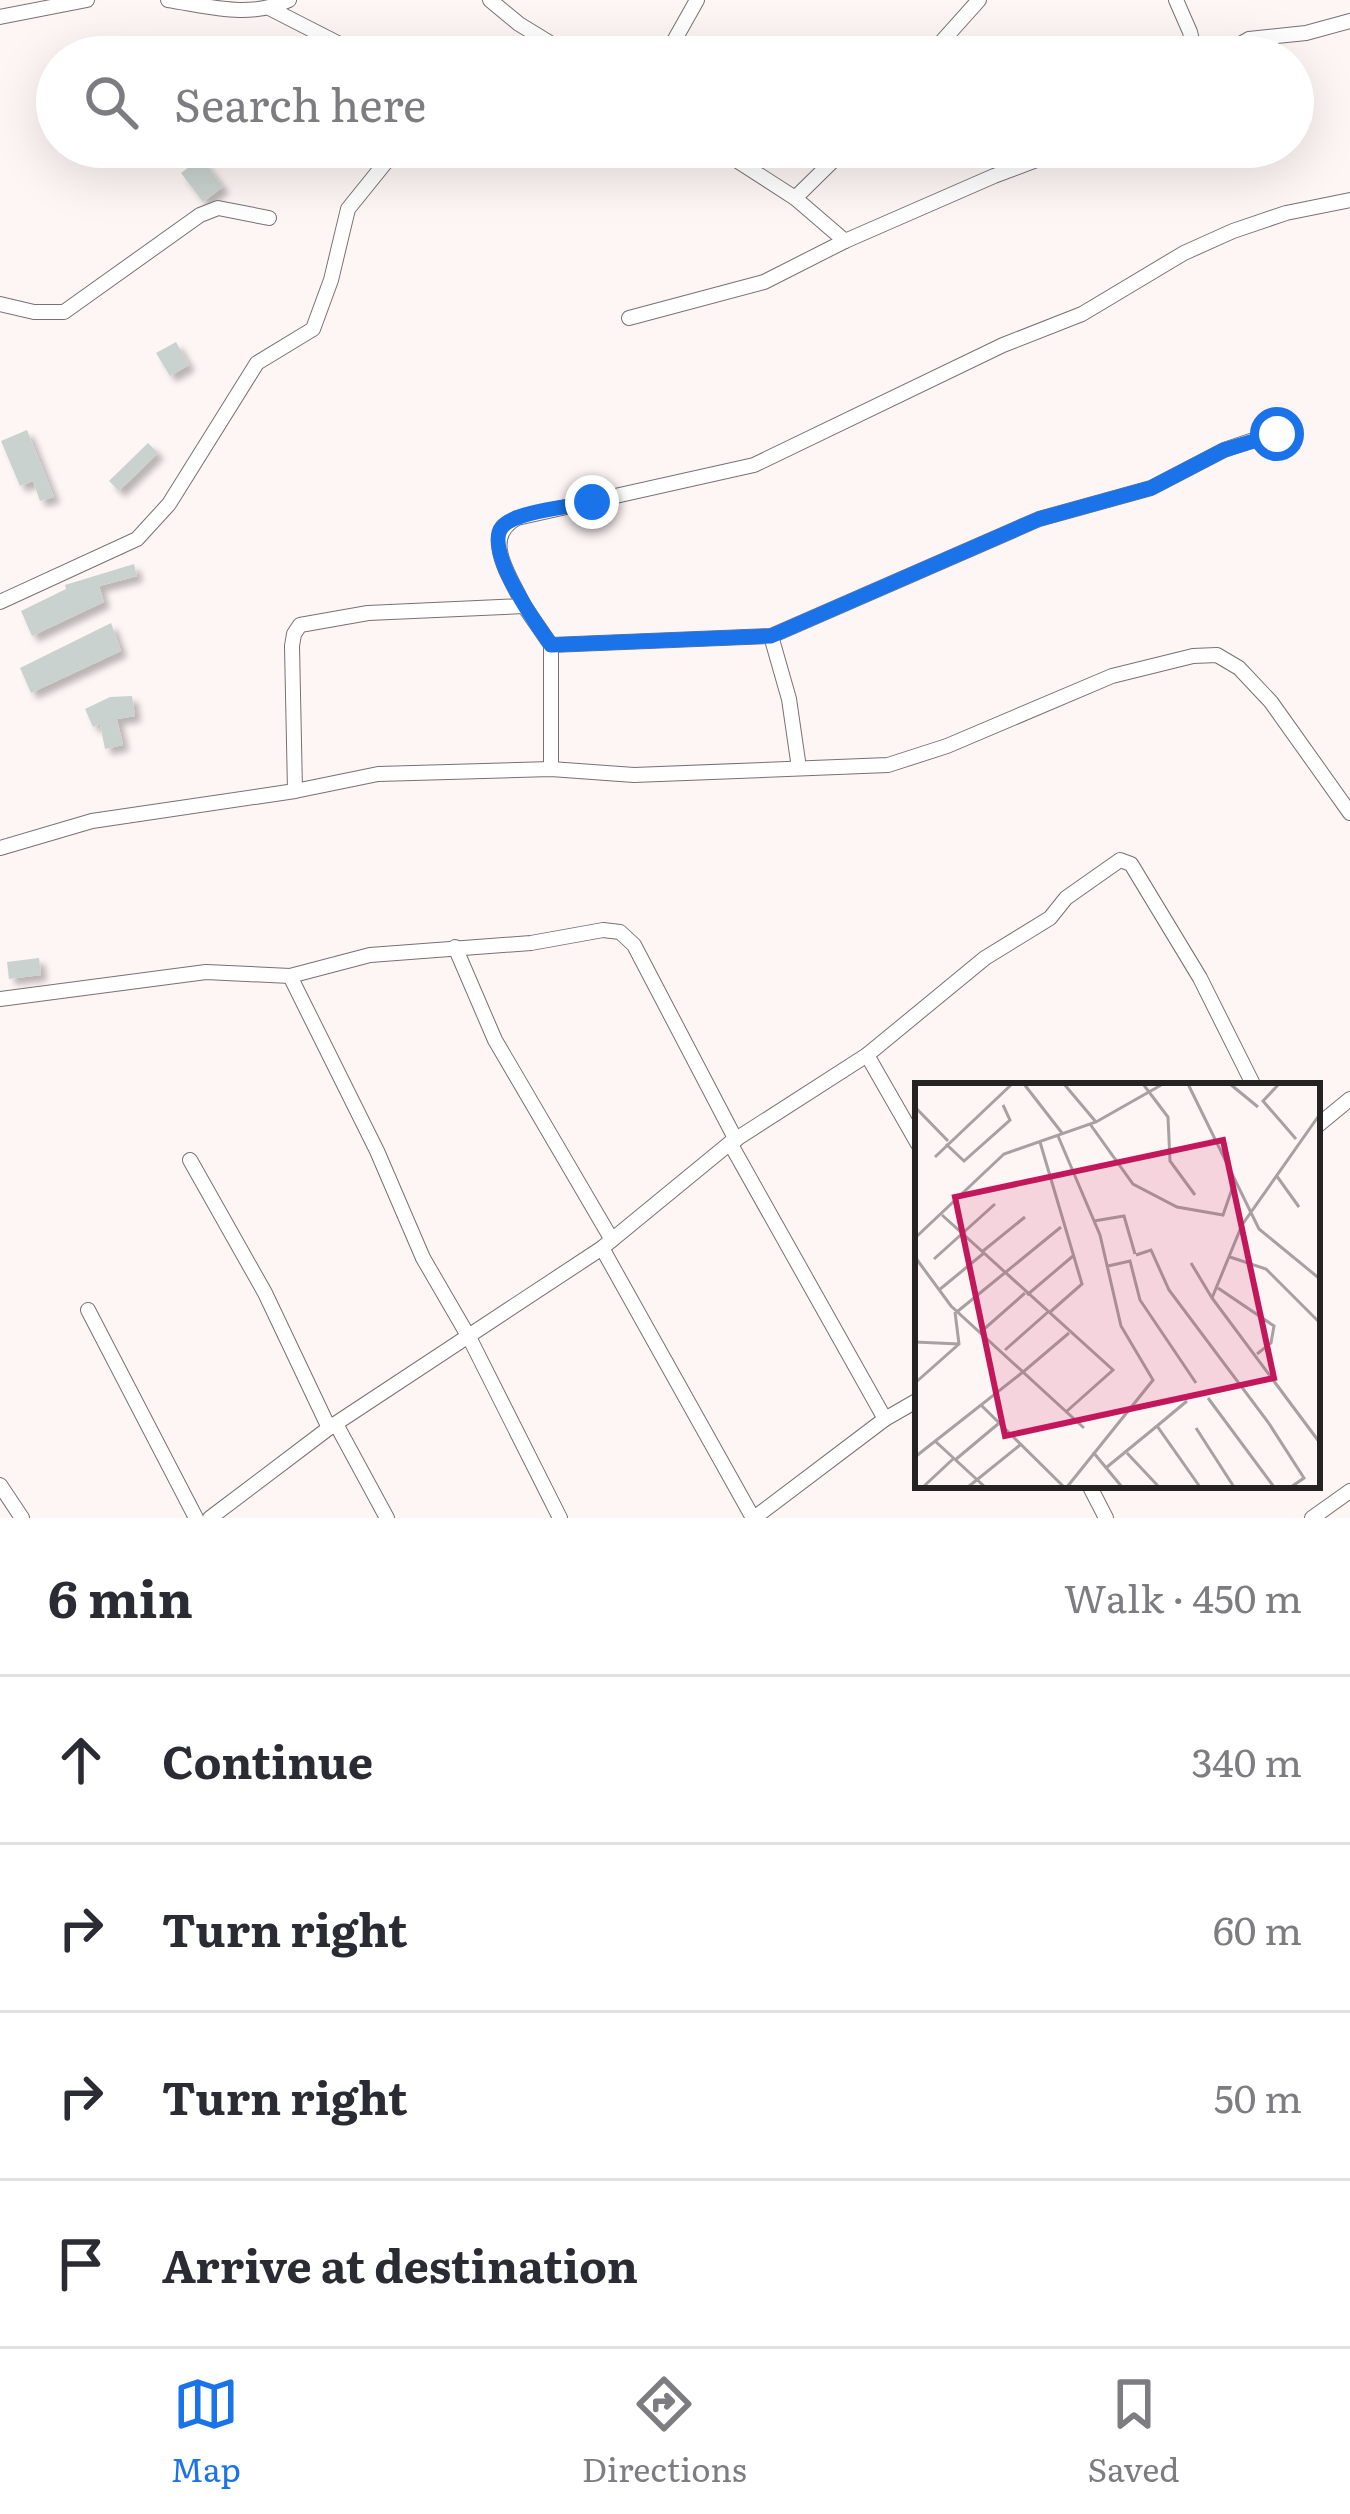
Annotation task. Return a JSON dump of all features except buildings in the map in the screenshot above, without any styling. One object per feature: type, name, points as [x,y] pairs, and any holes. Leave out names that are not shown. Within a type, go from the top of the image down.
[{"type":"street","points":[[0,16],[87,0]]},
{"type":"street","points":[[168,0],[236,10],[271,9],[289,0]]},
{"type":"street","points":[[490,0],[539,36]]},
{"type":"street","points":[[677,36],[697,0]]},
{"type":"street","points":[[947,36],[979,0]]},
{"type":"street","points":[[1176,0],[1191,36]]},
{"type":"street","points":[[271,9],[324,36]]},
{"type":"street","points":[[1278,36],[1350,21]]},
{"type":"street","points":[[0,602],[136,539],[169,504],[247,375],[257,363],[313,329],[348,209],[381,168]]},
{"type":"street","points":[[749,168],[795,197],[845,241]]},
{"type":"street","points":[[795,197],[825,168]]},
{"type":"street","points":[[629,318],[764,282],[845,241],[1015,168]]},
{"type":"street","points":[[551,769],[551,645],[524,606],[498,549],[502,525],[754,466],[1003,345],[1082,314],[1184,253],[1233,230],[1350,200]]},
{"type":"street","points":[[0,304],[64,313],[200,215],[218,208],[268,218]]},
{"type":"street","points":[[551,645],[771,636],[1039,519],[1151,488],[1224,450],[1286,430]]},
{"type":"street","points":[[295,791],[292,646],[300,625],[368,614],[524,606]]},
{"type":"street","points":[[771,636],[789,699],[799,768]]},
{"type":"street","points":[[0,848],[92,821],[377,774],[551,769],[634,775],[888,765],[969,737],[1112,676],[1193,656],[1217,656],[1239,668],[1271,702],[1350,813]]},
{"type":"street","points":[[210,1518],[333,1426],[607,1244],[733,1142],[867,1054],[985,958],[1050,919],[1066,898],[1120,860],[1131,864],[1200,978],[1252,1083]]},
{"type":"street","points":[[0,999],[206,972],[290,976],[370,955],[620,932],[634,945],[733,1142],[885,1419]]},
{"type":"street","points":[[455,947],[496,1040],[754,1518],[915,1402]]},
{"type":"street","points":[[290,976],[377,1151],[423,1258],[470,1339],[560,1518]]},
{"type":"street","points":[[867,1054],[915,1139]]},
{"type":"street","points":[[1320,1124],[1350,1099]]},
{"type":"street","points":[[190,1160],[387,1518]]},
{"type":"street","points":[[88,1310],[196,1518]]},
{"type":"street","points":[[0,1485],[22,1518]]},
{"type":"street","points":[[1091,1488],[1106,1518]]},
{"type":"street","points":[[1312,1518],[1350,1491]]},
{"type":"route","points":[[592,502],[517,518],[502,525],[497,535],[498,549],[524,606],[551,645],[771,636],[1039,519],[1151,488],[1224,450],[1277,434]]}]
